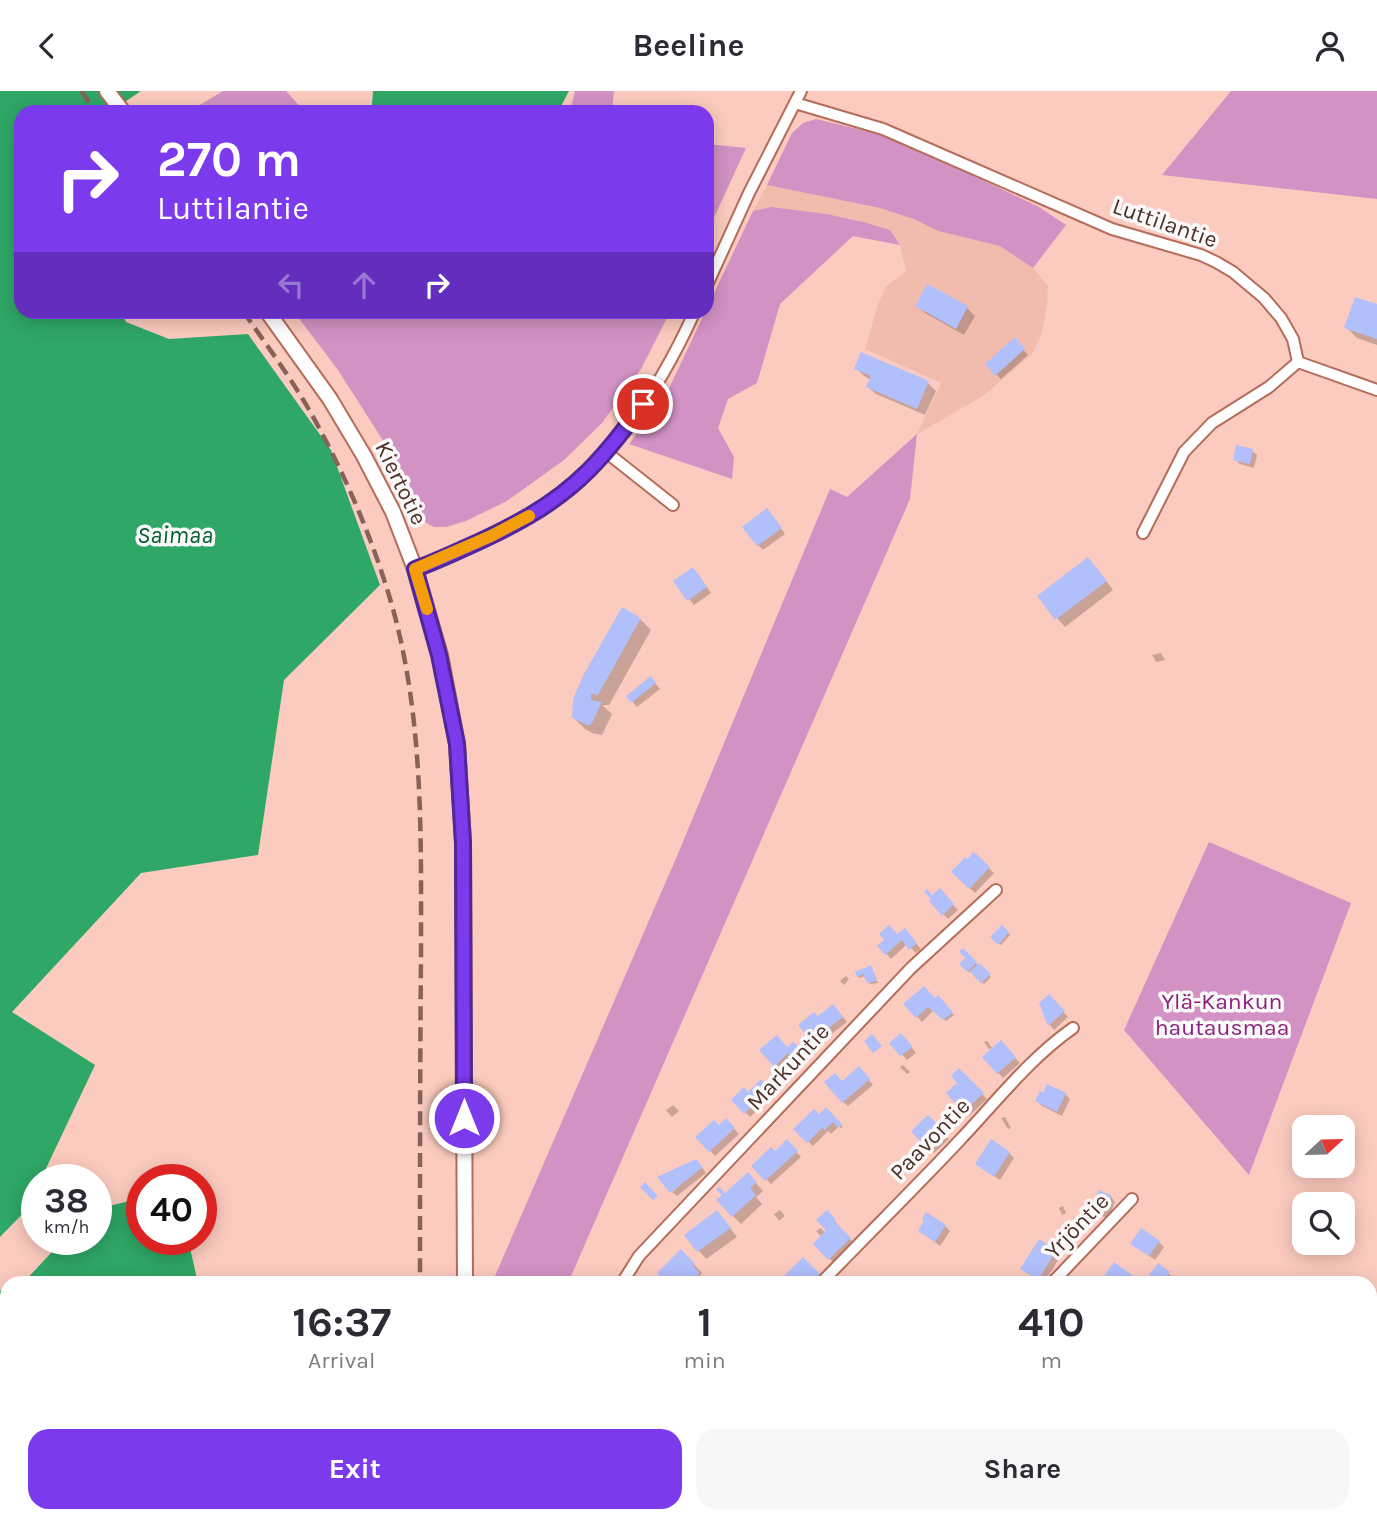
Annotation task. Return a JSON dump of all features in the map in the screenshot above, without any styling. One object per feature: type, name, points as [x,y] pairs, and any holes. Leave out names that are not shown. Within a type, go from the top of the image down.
[{"type":"street","points":[[714,270],[801,91]]},
{"type":"street","name":"Luttilantie","points":[[795,103],[883,129],[1112,229],[1202,255],[1216,262],[1233,272],[1281,318],[1293,339],[1298,362]]},
{"type":"street","name":"Kiertotie","points":[[273,319],[330,399],[393,512],[415,569],[439,655],[457,744],[463,843],[465,1276]]},
{"type":"street","points":[[415,569],[491,536],[541,509],[580,479],[621,435],[654,388],[691,319]]},
{"type":"street","points":[[1143,533],[1184,452],[1212,423],[1269,387],[1298,362],[1377,390]]},
{"type":"street","points":[[606,452],[673,505]]},
{"type":"street","name":"Markuntie","points":[[626,1276],[639,1256],[911,968],[996,890]]},
{"type":"street","name":"Paavontie","points":[[828,1276],[960,1140],[1033,1060],[1073,1028]]},
{"type":"street","name":"Yrjöntie","points":[[1059,1276],[1132,1199]]},
{"type":"shaded area","points":[[767,185],[880,208],[916,220],[938,231],[1000,246],[1033,268],[1048,286],[1042,333],[1033,353],[983,396],[917,434],[941,383],[865,349],[886,286],[906,271],[900,245],[890,230],[867,223],[827,214],[771,207],[753,211]]},
{"type":"green space","points":[[223,91],[286,91],[299,105],[200,105]]},
{"type":"green space","points":[[575,91],[614,91],[613,105],[572,105]]},
{"type":"green space","points":[[1231,91],[1377,91],[1377,199],[1162,175]]},
{"type":"green space","points":[[816,119],[878,134],[1039,207],[1066,225],[1033,268],[1000,246],[938,231],[916,220],[880,208],[767,185],[792,133],[803,123]]},
{"type":"green space","points":[[714,145],[746,148],[714,218]]},
{"type":"green space","points":[[771,207],[827,214],[867,223],[890,230],[900,245],[853,236],[780,304],[757,383],[728,399],[718,428],[734,457],[732,479],[629,444],[664,399],[702,319],[714,319],[714,293],[753,211]]},
{"type":"green space","points":[[299,319],[666,319],[641,369],[602,423],[564,460],[507,501],[466,521],[446,527],[434,527],[425,522],[414,506],[391,453],[338,370]]},
{"type":"green space","points":[[917,434],[910,499],[571,1276],[495,1276],[677,856],[830,489],[847,497]]},
{"type":"green space","name":"Ylä-Kankun hautausmaa","points":[[1209,842],[1351,903],[1249,1175],[1124,1030]]},
{"type":"water","name":"Saimaa","points":[[0,91],[141,91],[120,105],[14,105],[14,319],[124,319],[126,322],[169,339],[248,334],[331,450],[380,585],[284,680],[258,855],[141,873],[12,1012],[95,1065],[48,1164],[21,1164],[19,1218],[0,1237]]},
{"type":"water","points":[[373,91],[569,91],[562,105],[372,105]]},
{"type":"water","points":[[126,1202],[126,1255],[192,1255],[196,1276],[30,1276],[49,1255],[112,1255],[112,1205]]},
{"type":"building","points":[[927,284],[968,306],[956,329],[915,306]]},
{"type":"building","points":[[1355,297],[1377,304],[1377,339],[1344,328]]},
{"type":"building","points":[[1015,337],[1025,349],[995,376],[985,364]]},
{"type":"building","points":[[861,352],[929,381],[917,409],[866,387],[871,376],[854,369]]},
{"type":"building","points":[[1236,445],[1253,449],[1250,464],[1233,460]]},
{"type":"building","points":[[767,508],[782,528],[757,546],[742,527]]},
{"type":"building","points":[[1088,557],[1107,581],[1055,620],[1037,596]]},
{"type":"building","points":[[693,567],[707,587],[687,601],[673,581]]},
{"type":"building","points":[[622,607],[641,618],[598,695],[591,694],[591,700],[602,702],[591,725],[587,725],[572,718],[573,699]]},
{"type":"building","points":[[651,676],[656,683],[631,703],[626,696]]},
{"type":"building","points":[[974,852],[990,867],[969,889],[951,872],[965,857],[967,859]]},
{"type":"building","points":[[940,888],[954,904],[942,916],[924,892],[927,889],[932,895]]},
{"type":"building","points":[[889,925],[897,934],[905,928],[917,943],[909,950],[902,940],[885,955],[877,946],[884,940],[879,934]]},
{"type":"building","points":[[1002,925],[1009,932],[998,945],[990,937]]},
{"type":"building","points":[[963,948],[977,962],[967,972],[959,964],[965,958],[959,952]]},
{"type":"building","points":[[979,963],[991,974],[981,983],[978,980],[984,973],[977,980],[970,971]]},
{"type":"building","points":[[871,965],[877,981],[867,983],[863,974],[857,977],[855,972]]},
{"type":"building","points":[[924,986],[935,998],[938,995],[953,1012],[943,1020],[928,1007],[916,1018],[903,1004]]},
{"type":"building","points":[[1049,994],[1065,1011],[1048,1026],[1039,1003]]},
{"type":"building","points":[[833,1004],[843,1017],[811,1041],[798,1025],[814,1012],[818,1016]]},
{"type":"building","points":[[901,1033],[913,1047],[900,1056],[889,1043]]},
{"type":"building","points":[[872,1034],[882,1046],[873,1053],[864,1041]]},
{"type":"building","points":[[777,1035],[787,1047],[793,1042],[804,1051],[795,1060],[788,1053],[774,1067],[759,1050]]},
{"type":"building","points":[[1001,1040],[1016,1057],[997,1074],[982,1057]]},
{"type":"building","points":[[859,1066],[870,1079],[842,1103],[824,1082],[835,1073],[842,1081]]},
{"type":"building","points":[[959,1068],[984,1093],[963,1112],[946,1093],[957,1083],[951,1076]]},
{"type":"building","points":[[761,1079],[770,1089],[744,1114],[731,1100],[744,1087],[748,1092]]},
{"type":"building","points":[[1047,1084],[1066,1093],[1057,1112],[1035,1101]]},
{"type":"building","points":[[826,1107],[842,1124],[838,1128],[833,1122],[825,1130],[822,1128],[807,1143],[793,1129],[814,1109],[819,1114]]},
{"type":"building","points":[[928,1115],[946,1133],[928,1150],[911,1131]]},
{"type":"building","points":[[726,1118],[735,1128],[709,1152],[695,1137],[714,1120],[719,1125]]},
{"type":"building","points":[[787,1139],[798,1151],[765,1181],[751,1166],[771,1147],[775,1151]]},
{"type":"building","points":[[991,1139],[1010,1152],[994,1177],[975,1164]]},
{"type":"building","points":[[696,1159],[703,1167],[670,1193],[657,1177]]},
{"type":"building","points":[[748,1172],[757,1182],[750,1188],[756,1195],[732,1217],[716,1200],[722,1195],[716,1190],[719,1187],[725,1193]]},
{"type":"building","points":[[645,1182],[658,1196],[653,1200],[640,1187]]},
{"type":"building","points":[[1099,1190],[1112,1196],[1102,1215],[1089,1209]]},
{"type":"building","points":[[717,1210],[731,1228],[697,1252],[684,1235]]},
{"type":"building","points":[[827,1210],[851,1238],[828,1260],[813,1244],[826,1230],[816,1220]]},
{"type":"building","points":[[926,1212],[946,1225],[935,1242],[918,1231]]},
{"type":"building","points":[[1141,1228],[1160,1241],[1149,1256],[1130,1244]]},
{"type":"building","points":[[1039,1239],[1056,1251],[1040,1276],[1031,1276],[1020,1269]]},
{"type":"building","points":[[681,1249],[700,1273],[697,1276],[660,1276],[657,1273]]},
{"type":"building","points":[[803,1257],[820,1274],[818,1276],[784,1276]]},
{"type":"building","points":[[1114,1262],[1134,1276],[1104,1276]]},
{"type":"building","points":[[1158,1263],[1170,1272],[1167,1276],[1149,1275]]},
{"type":"railway","points":[[81,91],[91,105]]},
{"type":"railway","points":[[249,319],[301,396],[344,478],[391,602],[410,689],[420,821],[420,1276]]},
{"type":"slow traffic","points":[[427,609],[415,569],[491,536],[529,516]]},
{"type":"route","points":[[464,1118],[463,843],[457,744],[439,655],[415,569],[491,536],[541,509],[565,492],[606,452],[643,404]]}]
